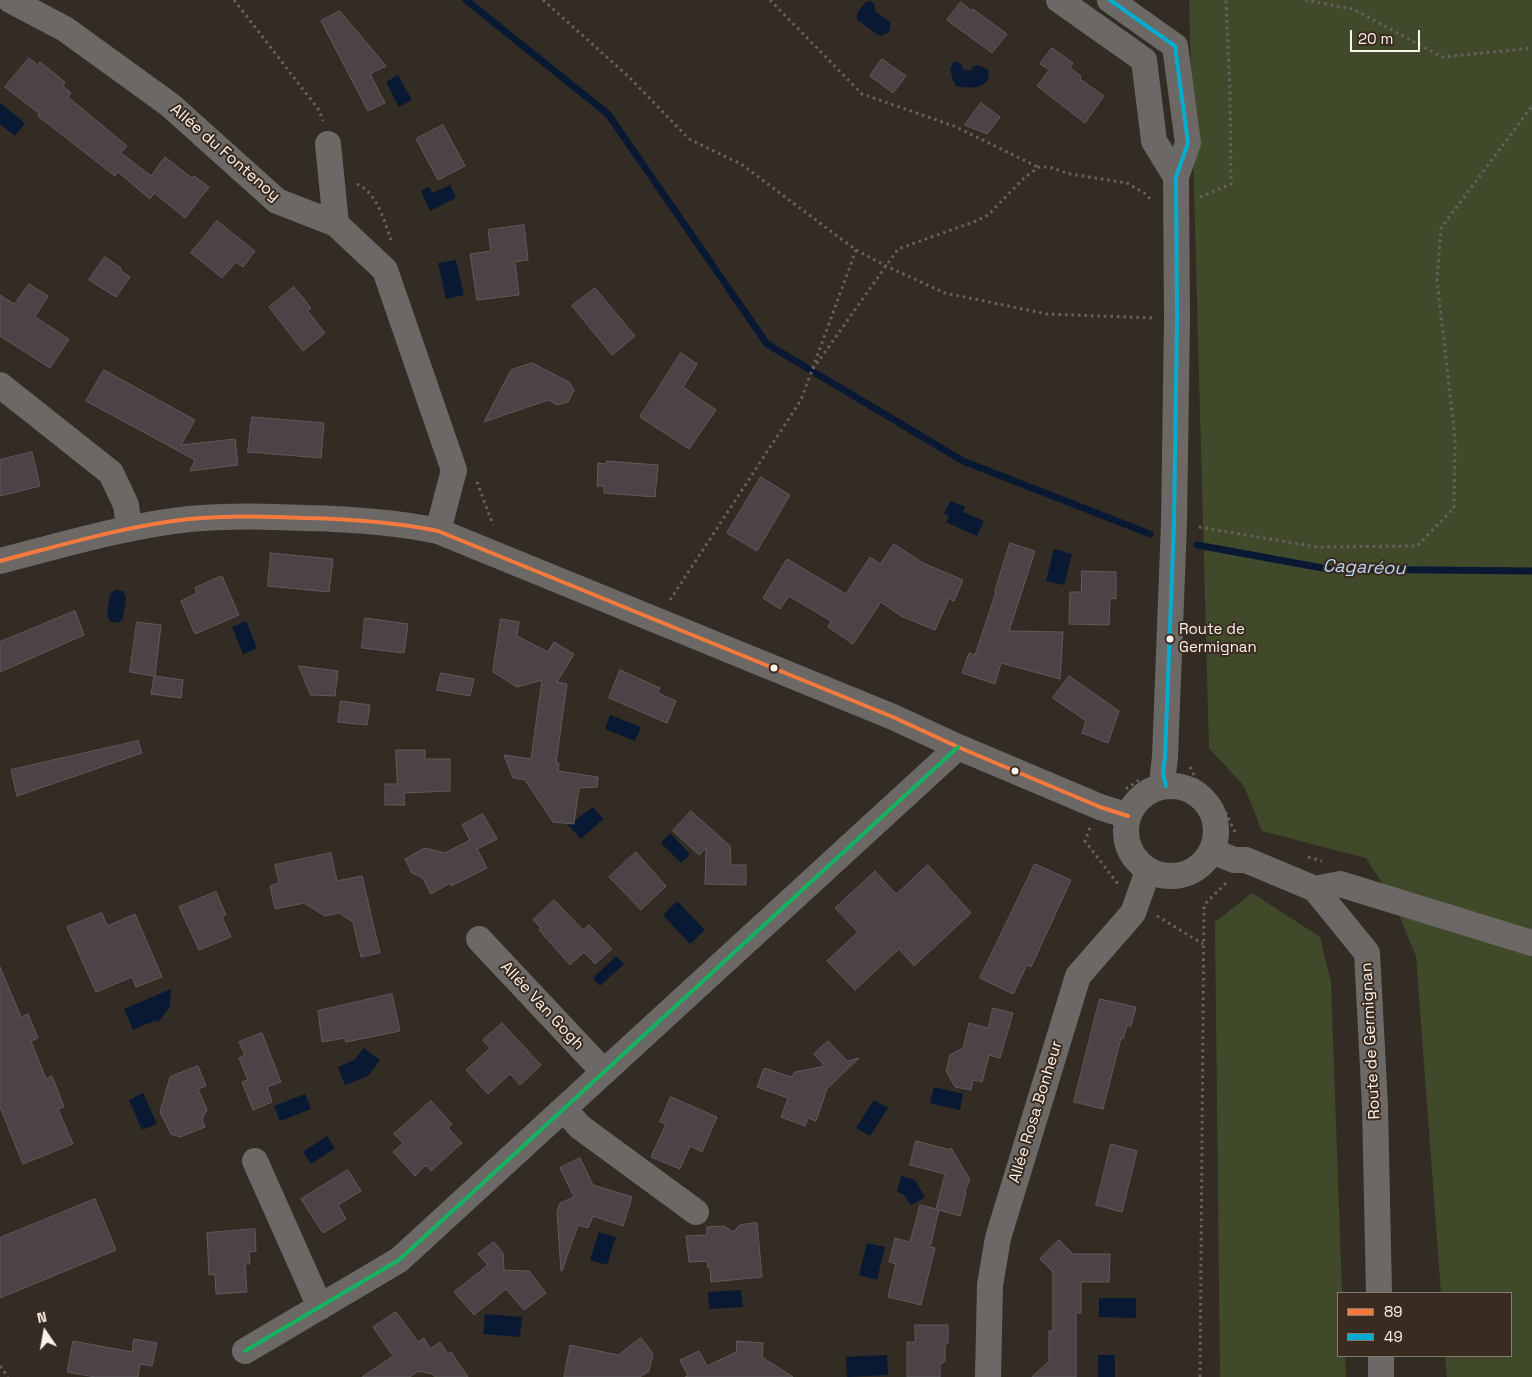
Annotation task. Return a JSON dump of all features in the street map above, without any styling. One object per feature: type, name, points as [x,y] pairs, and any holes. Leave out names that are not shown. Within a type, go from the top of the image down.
[{"type":"street","name":"Allée du Fontenoy","points":[[10,0],[65,28],[170,105],[277,201],[336,224],[385,270],[454,470],[438,531]]},
{"type":"street","points":[[1059,0],[1144,60],[1154,141],[1176,177]]},
{"type":"street","points":[[1110,0],[1175,46],[1188,143],[1176,177],[1177,318],[1174,523],[1164,780],[1142,796],[1134,805],[1128,816],[1125,832],[1128,847],[1136,860],[1148,871],[1162,876],[1177,877],[1191,872],[1203,863],[1212,851],[1216,838],[1216,824],[1211,811],[1203,799],[1192,791],[1164,780]]},
{"type":"street","points":[[327,136],[336,224]]},
{"type":"street","points":[[0,385],[111,473],[126,505],[129,529]]},
{"type":"street","points":[[0,561],[129,529],[189,519],[260,516],[331,518],[403,524],[438,531],[893,717],[958,747],[1100,807],[1128,816]]},
{"type":"street","points":[[245,1351],[399,1260],[958,747]]},
{"type":"street","name":"Route de Germignan","points":[[1212,851],[1234,860],[1246,860],[1315,889],[1367,953],[1375,1106],[1379,1292]]},
{"type":"street","name":"Allée Rosa Bonheur","points":[[988,1377],[990,1285],[998,1238],[1078,976],[1133,913],[1148,871]]},
{"type":"street","points":[[1315,889],[1340,884],[1532,943]]},
{"type":"street","name":"Allée Van Gogh","points":[[480,939],[604,1072]]},
{"type":"street","points":[[564,1109],[580,1127],[696,1212]]},
{"type":"street","points":[[255,1161],[320,1307]]},
{"type":"street","points":[[1381,1357],[1381,1377]]},
{"type":"path","points":[[234,0],[319,110],[327,136]]},
{"type":"path","points":[[543,0],[629,77],[688,138],[741,164],[856,250],[886,266],[945,293],[1047,314],[1177,318]]},
{"type":"path","points":[[770,0],[862,94],[954,126],[1039,167],[1127,183],[1146,194],[1176,217],[1231,184],[1226,0]]},
{"type":"path","points":[[1305,0],[1353,9],[1442,57],[1532,48]]},
{"type":"path","points":[[1174,523],[1317,547],[1417,546],[1454,508],[1455,438],[1437,280],[1441,228],[1532,106]]},
{"type":"path","points":[[812,369],[898,249],[976,222],[988,214],[1024,178],[1039,167]]},
{"type":"path","points":[[670,600],[801,400],[856,250]]},
{"type":"path","points":[[1118,787],[1126,789],[1146,774],[1164,780]]},
{"type":"path","points":[[1200,1377],[1204,944]]},
{"type":"path","points":[[0,1366],[8,1377]]},
{"type":"green space","points":[[1189,0],[1532,0],[1532,1377],[1447,1377],[1445,1357],[1512,1357],[1512,1292],[1441,1292],[1416,956],[1393,900],[1366,858],[1262,831],[1244,786],[1209,748]]},
{"type":"green space","points":[[1252,893],[1320,937],[1331,983],[1342,1292],[1337,1292],[1337,1357],[1345,1357],[1346,1377],[1220,1377],[1215,922]]},
{"type":"water","points":[[866,2],[874,3],[876,12],[890,22],[888,33],[880,36],[857,20],[857,13]]},
{"type":"water","points":[[954,62],[961,63],[963,69],[971,71],[973,67],[977,66],[988,70],[989,76],[987,81],[984,84],[973,87],[956,86],[950,69]]},
{"type":"water","points":[[398,75],[412,100],[399,107],[386,82]]},
{"type":"water","points":[[0,103],[25,123],[15,136],[0,124]]},
{"type":"water","points":[[450,185],[456,198],[430,211],[421,191],[429,187],[432,193]]},
{"type":"water","points":[[456,260],[464,295],[446,299],[438,263]]},
{"type":"water","points":[[951,501],[965,507],[963,512],[984,521],[977,536],[946,522],[949,516],[944,513]]},
{"type":"water","points":[[1054,549],[1072,554],[1064,585],[1046,581]]},
{"type":"water","points":[[115,590],[123,591],[126,597],[123,618],[118,623],[110,622],[107,615],[110,594]]},
{"type":"water","points":[[246,621],[257,648],[243,654],[232,627]]},
{"type":"water","points":[[610,715],[641,727],[635,741],[605,729]]},
{"type":"water","points":[[593,807],[603,819],[581,839],[568,825]]},
{"type":"water","points":[[670,833],[690,854],[681,863],[661,843]]},
{"type":"water","points":[[677,901],[705,930],[690,944],[663,915]]},
{"type":"water","points":[[616,956],[624,964],[600,986],[593,978]]},
{"type":"water","points":[[171,989],[170,1006],[158,1023],[156,1020],[133,1030],[124,1009]]},
{"type":"water","points":[[364,1048],[380,1060],[368,1076],[345,1085],[338,1067],[354,1060]]},
{"type":"water","points":[[934,1087],[963,1094],[960,1110],[930,1103]]},
{"type":"water","points":[[143,1093],[157,1124],[142,1130],[129,1100]]},
{"type":"water","points":[[305,1094],[311,1109],[280,1121],[274,1106]]},
{"type":"water","points":[[874,1100],[888,1108],[870,1136],[856,1128]]},
{"type":"water","points":[[327,1136],[335,1148],[311,1164],[303,1152]]},
{"type":"water","points":[[901,1176],[915,1180],[925,1197],[911,1205],[903,1194],[897,1192]]},
{"type":"water","points":[[599,1232],[616,1237],[607,1265],[590,1260]]},
{"type":"water","points":[[867,1243],[885,1247],[877,1280],[859,1275]]},
{"type":"water","points":[[741,1290],[743,1307],[709,1309],[708,1292]]},
{"type":"water","points":[[1099,1298],[1136,1298],[1136,1318],[1099,1317]]},
{"type":"water","points":[[485,1314],[522,1317],[520,1337],[483,1334]]},
{"type":"water","points":[[887,1355],[888,1375],[847,1377],[846,1357]]},
{"type":"water","points":[[1098,1355],[1115,1355],[1115,1377],[1098,1377]]},
{"type":"building","points":[[961,2],[1007,34],[992,53],[947,20]]},
{"type":"building","points":[[340,11],[386,66],[370,74],[385,103],[368,111],[321,21]]},
{"type":"building","points":[[1052,48],[1073,63],[1070,68],[1081,76],[1080,79],[1104,96],[1085,123],[1037,86],[1049,70],[1040,64]]},
{"type":"building","points":[[29,58],[38,65],[40,62],[65,82],[63,86],[71,93],[68,97],[127,146],[121,153],[151,176],[165,157],[192,178],[194,176],[209,187],[185,218],[154,193],[150,199],[118,172],[115,176],[38,116],[40,114],[5,87]]},
{"type":"building","points":[[882,59],[906,76],[893,93],[870,76]]},
{"type":"building","points":[[981,103],[1000,117],[987,134],[965,125]]},
{"type":"building","points":[[443,125],[465,166],[438,180],[416,139]]},
{"type":"building","points":[[217,221],[255,251],[243,267],[236,262],[222,278],[191,253]]},
{"type":"building","points":[[524,225],[528,260],[515,262],[519,295],[477,300],[470,254],[491,251],[488,230]]},
{"type":"building","points":[[105,257],[130,277],[116,297],[89,280]]},
{"type":"building","points":[[29,284],[48,296],[35,317],[69,339],[50,368],[0,336],[0,295],[14,304]]},
{"type":"building","points":[[294,287],[311,308],[307,310],[325,333],[303,351],[269,307]]},
{"type":"building","points":[[595,288],[635,336],[612,355],[572,306]]},
{"type":"building","points":[[681,353],[697,364],[683,387],[716,410],[689,449],[640,417]]},
{"type":"building","points":[[532,363],[569,382],[574,390],[568,402],[557,405],[548,400],[484,422],[511,370]]},
{"type":"building","points":[[104,370],[195,420],[181,445],[235,439],[238,465],[190,471],[195,460],[86,401]]},
{"type":"building","points":[[252,417],[324,423],[321,458],[248,452]]},
{"type":"building","points":[[32,452],[40,486],[0,496],[0,460]]},
{"type":"building","points":[[607,461],[658,465],[655,497],[604,493],[604,486],[597,486],[598,463],[606,464]]},
{"type":"building","points":[[761,477],[790,495],[757,551],[727,533]]},
{"type":"building","points":[[1010,543],[1035,551],[1009,631],[1063,632],[1060,679],[1001,663],[995,684],[962,673],[969,653],[975,655]]},
{"type":"building","points":[[894,544],[923,563],[963,580],[954,601],[949,599],[935,630],[901,616],[881,602],[853,644],[828,627],[831,621],[789,596],[780,609],[763,598],[787,559],[846,594],[870,557],[880,564]]},
{"type":"building","points":[[271,553],[333,559],[329,592],[268,586]]},
{"type":"building","points":[[1082,571],[1116,572],[1116,599],[1110,598],[1109,625],[1069,624],[1070,592],[1081,592]]},
{"type":"building","points":[[222,576],[239,615],[195,634],[181,601],[197,593],[195,588]]},
{"type":"building","points":[[75,611],[84,635],[0,672],[0,642]]},
{"type":"building","points":[[365,618],[408,624],[404,653],[362,648]]},
{"type":"building","points":[[501,619],[519,622],[517,636],[548,652],[554,642],[574,654],[557,682],[567,684],[556,763],[559,763],[558,771],[598,777],[597,787],[579,788],[574,824],[553,822],[525,780],[513,778],[504,755],[531,759],[542,680],[517,687],[493,672]]},
{"type":"building","points":[[137,622],[161,625],[155,676],[183,680],[181,698],[151,694],[154,676],[130,672]]},
{"type":"building","points":[[299,666],[338,671],[335,696],[311,695]]},
{"type":"building","points":[[620,670],[660,688],[658,693],[676,701],[667,723],[609,698]]},
{"type":"building","points":[[441,673],[474,679],[470,696],[437,690]]},
{"type":"building","points":[[1069,676],[1119,711],[1108,743],[1082,733],[1086,721],[1053,698]]},
{"type":"building","points":[[341,701],[370,705],[367,725],[338,722]]},
{"type":"building","points":[[138,741],[142,753],[17,796],[11,770]]},
{"type":"building","points":[[396,750],[425,750],[425,759],[450,759],[450,791],[404,793],[405,805],[385,805],[385,784],[397,784]]},
{"type":"building","points":[[691,811],[730,846],[731,865],[746,865],[746,885],[705,884],[706,848],[699,855],[673,831]]},
{"type":"building","points":[[483,814],[497,839],[477,849],[487,868],[451,886],[450,883],[431,894],[423,878],[412,873],[405,859],[425,848],[445,853],[470,840],[462,825]]},
{"type":"building","points":[[636,852],[666,886],[641,910],[609,877]]},
{"type":"building","points":[[331,853],[337,881],[362,876],[380,953],[361,957],[353,922],[339,913],[325,916],[304,903],[275,909],[270,886],[279,883],[275,865]]},
{"type":"building","points":[[1035,864],[1071,880],[1031,967],[1027,965],[1013,994],[980,978]]},
{"type":"building","points":[[928,865],[971,913],[914,966],[899,949],[855,990],[827,961],[858,932],[835,908],[875,871],[896,894]]},
{"type":"building","points":[[216,892],[226,915],[222,917],[231,937],[199,950],[179,907]]},
{"type":"building","points":[[554,900],[583,930],[589,925],[612,949],[595,964],[584,952],[570,965],[539,930],[541,928],[533,920]]},
{"type":"building","points":[[102,913],[107,926],[135,914],[162,977],[136,987],[132,977],[96,992],[67,927]]},
{"type":"building","points":[[0,967],[21,1017],[28,1014],[38,1038],[31,1041],[46,1079],[52,1076],[64,1107],[58,1109],[73,1144],[23,1164],[0,1107]]},
{"type":"building","points":[[392,994],[400,1031],[346,1042],[345,1038],[322,1042],[318,1011]]},
{"type":"building","points":[[1100,999],[1136,1007],[1131,1026],[1127,1026],[1123,1039],[1121,1038],[1103,1109],[1074,1102]]},
{"type":"building","points":[[993,1008],[1013,1013],[1000,1058],[989,1055],[982,1082],[973,1080],[971,1090],[955,1087],[946,1071],[950,1055],[963,1048],[969,1023],[988,1028]]},
{"type":"building","points":[[502,1023],[541,1065],[520,1085],[510,1074],[488,1094],[466,1070],[490,1048],[483,1040]]},
{"type":"building","points":[[262,1033],[281,1082],[267,1087],[272,1102],[253,1110],[242,1082],[248,1080],[239,1058],[245,1055],[239,1042]]},
{"type":"building","points":[[828,1041],[847,1061],[859,1058],[827,1089],[816,1121],[808,1118],[805,1126],[781,1117],[788,1098],[757,1087],[764,1068],[791,1077],[795,1072],[825,1066],[814,1054]]},
{"type":"building","points":[[198,1066],[206,1086],[198,1089],[207,1110],[202,1119],[205,1127],[180,1137],[171,1134],[160,1112],[170,1077]]},
{"type":"building","points":[[671,1097],[717,1117],[702,1152],[690,1146],[680,1169],[651,1157],[666,1124],[660,1122]]},
{"type":"building","points":[[431,1101],[452,1124],[448,1128],[462,1143],[431,1171],[426,1165],[415,1176],[393,1152],[403,1143],[394,1134]]},
{"type":"building","points":[[916,1141],[951,1150],[951,1148],[970,1180],[965,1190],[966,1193],[960,1216],[939,1210],[930,1247],[935,1248],[921,1305],[888,1297],[896,1264],[889,1262],[895,1238],[910,1242],[920,1205],[936,1209],[945,1174],[910,1165]]},
{"type":"building","points":[[1111,1144],[1137,1151],[1122,1212],[1096,1205]]},
{"type":"building","points":[[580,1158],[593,1185],[632,1197],[623,1226],[593,1216],[588,1228],[578,1225],[561,1271],[557,1212],[560,1203],[574,1197],[560,1168]]},
{"type":"building","points":[[348,1170],[361,1191],[338,1205],[346,1219],[323,1233],[301,1199]]},
{"type":"building","points":[[95,1199],[116,1250],[0,1298],[0,1238]]},
{"type":"building","points":[[757,1223],[762,1277],[711,1282],[710,1267],[708,1268],[707,1261],[689,1262],[686,1236],[707,1235],[707,1227],[724,1226],[733,1232],[740,1225]]},
{"type":"building","points":[[255,1229],[256,1251],[249,1252],[250,1264],[245,1264],[247,1292],[216,1294],[215,1274],[209,1275],[207,1233]]},
{"type":"building","points":[[1059,1240],[1073,1254],[1110,1254],[1109,1282],[1081,1282],[1081,1313],[1076,1313],[1076,1377],[1032,1377],[1049,1361],[1049,1331],[1053,1331],[1053,1272],[1040,1259]]},
{"type":"building","points":[[494,1242],[503,1253],[504,1270],[529,1271],[546,1293],[524,1310],[506,1289],[474,1315],[454,1292],[488,1265],[478,1254]]},
{"type":"building","points":[[396,1312],[418,1342],[424,1338],[430,1349],[440,1342],[448,1354],[451,1352],[468,1377],[435,1377],[433,1374],[418,1371],[410,1377],[362,1377],[393,1356],[373,1327]]},
{"type":"building","points":[[915,1325],[948,1325],[948,1343],[945,1346],[945,1361],[940,1364],[940,1377],[907,1377],[907,1342],[915,1342]]},
{"type":"building","points":[[641,1338],[653,1354],[649,1371],[640,1377],[564,1377],[570,1345],[618,1355]]},
{"type":"building","points":[[134,1339],[157,1343],[152,1366],[140,1364],[138,1377],[95,1377],[67,1372],[73,1341],[132,1352]]},
{"type":"building","points":[[737,1341],[763,1343],[762,1357],[793,1377],[685,1377],[688,1376],[680,1360],[699,1351],[707,1366],[736,1352]]},
{"type":"waterway","points":[[466,0],[608,114],[767,344],[963,461],[1150,534]]},
{"type":"waterway","name":"Cagaréou","points":[[1197,545],[1328,569],[1532,571]]},
{"type":"transit line","name":"49","points":[[1110,0],[1175,46],[1188,143],[1176,177],[1177,318],[1174,523],[1163,774],[1166,786]]},
{"type":"transit line","name":"89","points":[[0,561],[117,531],[189,519],[233,516],[340,519],[389,523],[438,531],[893,717],[958,747],[1100,807],[1128,816]]},
{"type":"transit line","points":[[245,1351],[399,1260],[958,747]]},
{"type":"place","name":"Route de Germignan","points":[[1170,639]]}]
